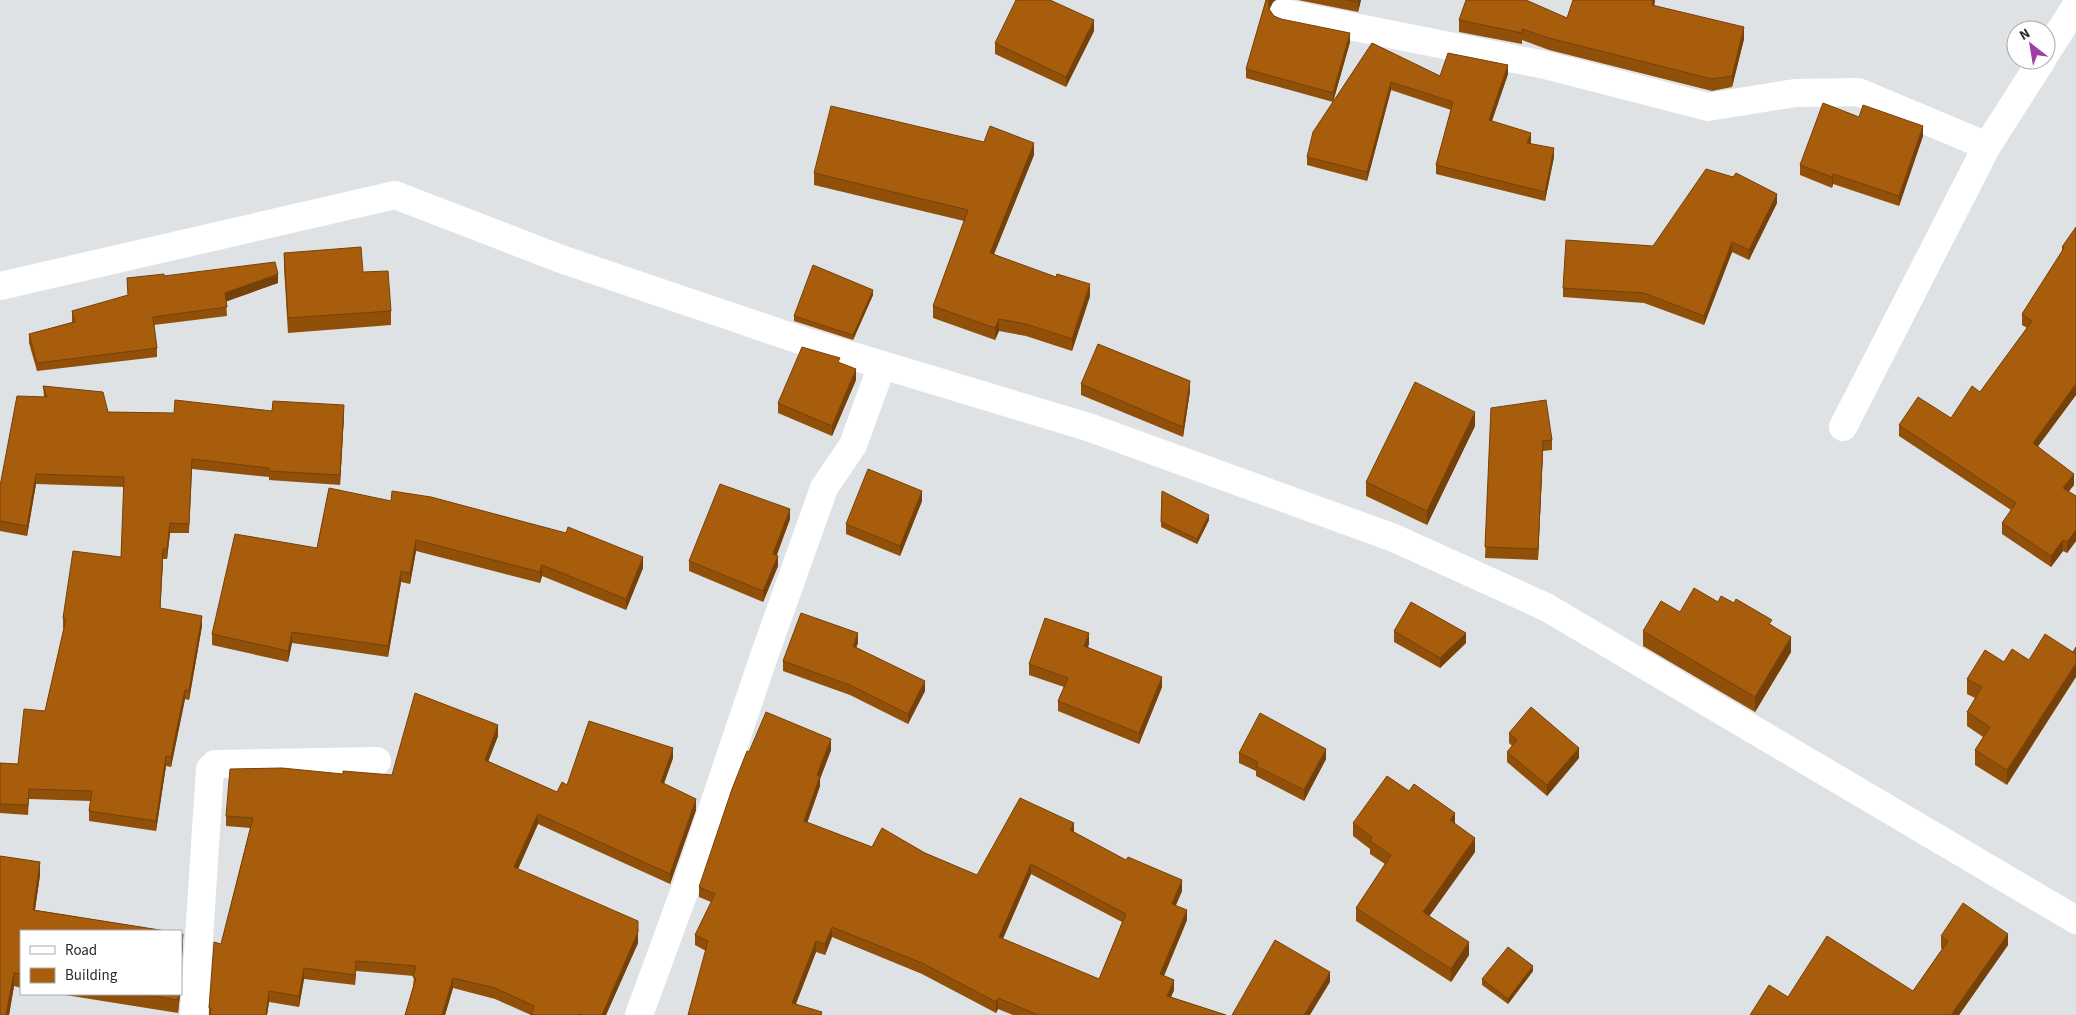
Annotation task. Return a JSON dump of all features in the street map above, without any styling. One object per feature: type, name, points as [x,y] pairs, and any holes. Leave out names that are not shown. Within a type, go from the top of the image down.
[{"type":"street","points":[[2056,37],[2076,6]]},
{"type":"street","points":[[1284,13],[1545,65],[1708,107],[1795,93],[1858,92],[1987,146]]},
{"type":"street","points":[[1843,427],[1987,146],[2036,70]]},
{"type":"street","points":[[0,286],[395,195],[561,259],[806,342],[1088,427],[1394,538],[1546,607],[2076,920]]},
{"type":"street","points":[[639,1015],[687,884],[762,662],[824,488],[853,445],[882,365]]},
{"type":"street","points":[[194,1015],[210,769],[215,764],[377,761]]},
{"type":"building","points":[[1016,0],[1050,0],[1094,20],[1066,77],[995,43]]},
{"type":"building","points":[[1266,0],[1269,0],[1269,9],[1274,16],[1281,19],[1350,33],[1333,93],[1246,69]]},
{"type":"building","points":[[1466,0],[1526,0],[1567,18],[1573,0],[1653,0],[1652,5],[1744,27],[1732,76],[1712,79],[1549,38],[1522,29],[1522,33],[1459,20]]},
{"type":"building","points":[[1372,43],[1440,76],[1448,53],[1508,65],[1489,120],[1531,133],[1527,143],[1554,148],[1545,192],[1436,165],[1453,102],[1391,82],[1367,172],[1307,157],[1313,132]]},
{"type":"building","points":[[1823,103],[1859,117],[1863,105],[1923,126],[1899,196],[1833,174],[1832,177],[1800,165]]},
{"type":"building","points":[[831,106],[984,142],[990,126],[1034,143],[990,253],[1056,277],[1057,274],[1090,284],[1072,339],[1026,324],[999,319],[995,328],[933,306],[968,210],[814,173]]},
{"type":"building","points":[[1706,169],[1733,177],[1736,173],[1777,194],[1749,250],[1732,242],[1704,316],[1644,293],[1563,288],[1566,240],[1653,246]]},
{"type":"building","points":[[2076,227],[2076,384],[2033,443],[2074,474],[2063,488],[2076,496],[2076,530],[2067,542],[2063,540],[2051,556],[2002,523],[2016,503],[1899,425],[1918,397],[1951,418],[1972,386],[1980,392],[2032,321],[2022,314]]},
{"type":"building","points":[[361,247],[363,272],[388,271],[391,311],[288,318],[284,253]]},
{"type":"building","points":[[275,262],[278,274],[225,293],[227,307],[153,317],[157,348],[37,363],[29,334],[75,322],[72,311],[128,295],[127,278],[164,274],[164,276]]},
{"type":"building","points":[[813,265],[873,290],[853,335],[794,316]]},
{"type":"building","points":[[1098,344],[1190,381],[1183,427],[1081,384]]},
{"type":"building","points":[[802,347],[840,358],[838,362],[856,369],[832,426],[778,403]]},
{"type":"building","points":[[1415,382],[1475,412],[1427,511],[1366,482]]},
{"type":"building","points":[[43,386],[103,392],[108,412],[174,413],[175,400],[272,411],[273,401],[344,405],[340,475],[269,471],[269,468],[192,459],[189,524],[170,523],[167,549],[163,549],[160,608],[202,616],[189,690],[185,690],[171,757],[166,756],[156,821],[89,811],[92,791],[29,789],[28,805],[0,804],[0,763],[18,764],[24,709],[45,711],[66,619],[63,618],[73,551],[121,557],[124,477],[36,474],[27,526],[0,521],[0,486],[17,396],[47,397]]},
{"type":"building","points":[[1546,400],[1552,440],[1543,441],[1538,549],[1485,547],[1491,408]]},
{"type":"building","points":[[868,469],[922,491],[900,546],[846,524]]},
{"type":"building","points":[[720,484],[790,509],[773,554],[778,556],[763,591],[689,561]]},
{"type":"building","points":[[329,488],[391,501],[392,491],[431,497],[566,533],[568,527],[643,557],[626,599],[542,565],[540,572],[416,540],[410,573],[401,571],[388,646],[292,632],[288,651],[212,634],[235,534],[317,548]]},
{"type":"building","points":[[1162,491],[1209,515],[1197,539],[1161,522]]},
{"type":"building","points":[[1694,588],[1718,602],[1721,596],[1734,603],[1736,599],[1772,620],[1769,624],[1791,637],[1755,697],[1643,631],[1661,601],[1680,612]]},
{"type":"building","points":[[1411,602],[1466,633],[1440,658],[1394,631]]},
{"type":"building","points":[[801,613],[858,633],[853,646],[925,681],[908,714],[850,685],[783,661]]},
{"type":"building","points":[[1045,618],[1089,633],[1084,646],[1162,677],[1139,733],[1058,701],[1068,678],[1029,664]]},
{"type":"building","points":[[2045,634],[2076,654],[2076,663],[2007,770],[1975,750],[1990,727],[1967,712],[1982,687],[1967,679],[1985,650],[2004,662],[2012,649],[2029,660]]},
{"type":"building","points":[[415,693],[498,725],[485,760],[557,792],[562,782],[567,785],[589,721],[673,748],[661,782],[696,799],[670,874],[538,814],[514,867],[638,921],[638,932],[602,1015],[531,1015],[534,1006],[495,988],[453,978],[442,1015],[405,1015],[416,978],[413,977],[416,966],[356,961],[355,975],[304,968],[299,996],[269,991],[266,1015],[210,1015],[214,942],[221,944],[253,818],[226,816],[230,769],[282,768],[343,774],[343,771],[392,775]]},
{"type":"building","points":[[1531,707],[1579,748],[1547,785],[1507,752],[1517,740],[1509,733]]},
{"type":"building","points":[[766,712],[831,739],[817,775],[820,776],[804,821],[872,847],[882,828],[925,853],[977,875],[1020,798],[1074,823],[1070,830],[1126,860],[1128,857],[1182,880],[1172,904],[1187,910],[1160,974],[1174,980],[1167,996],[1226,1015],[1038,1015],[998,998],[996,1002],[922,963],[832,927],[825,944],[816,941],[792,1003],[822,1012],[821,1015],[688,1015],[708,941],[695,935],[715,894],[699,887],[732,789],[747,751],[749,752]],"holes":[[[1031,864],[1126,914],[1099,979],[999,937]]]},
{"type":"building","points":[[1260,713],[1326,749],[1304,790],[1256,766],[1258,762],[1239,753]]},
{"type":"building","points":[[1387,776],[1409,791],[1414,784],[1455,813],[1450,820],[1475,838],[1423,912],[1469,942],[1451,969],[1356,908],[1391,855],[1370,841],[1372,837],[1353,823]]},
{"type":"building","points":[[0,856],[40,862],[33,910],[160,930],[20,930],[20,974],[14,973],[6,1015],[0,1015]]},
{"type":"building","points":[[1963,903],[2008,934],[1951,1015],[1750,1015],[1769,985],[1788,997],[1827,936],[1913,991],[1948,941],[1941,936]]},
{"type":"building","points":[[1275,940],[1330,972],[1304,1015],[1232,1015]]},
{"type":"building","points":[[1508,947],[1533,966],[1508,999],[1482,979]]},
{"type":"building","points":[[148,995],[179,995],[178,1000]]}]
